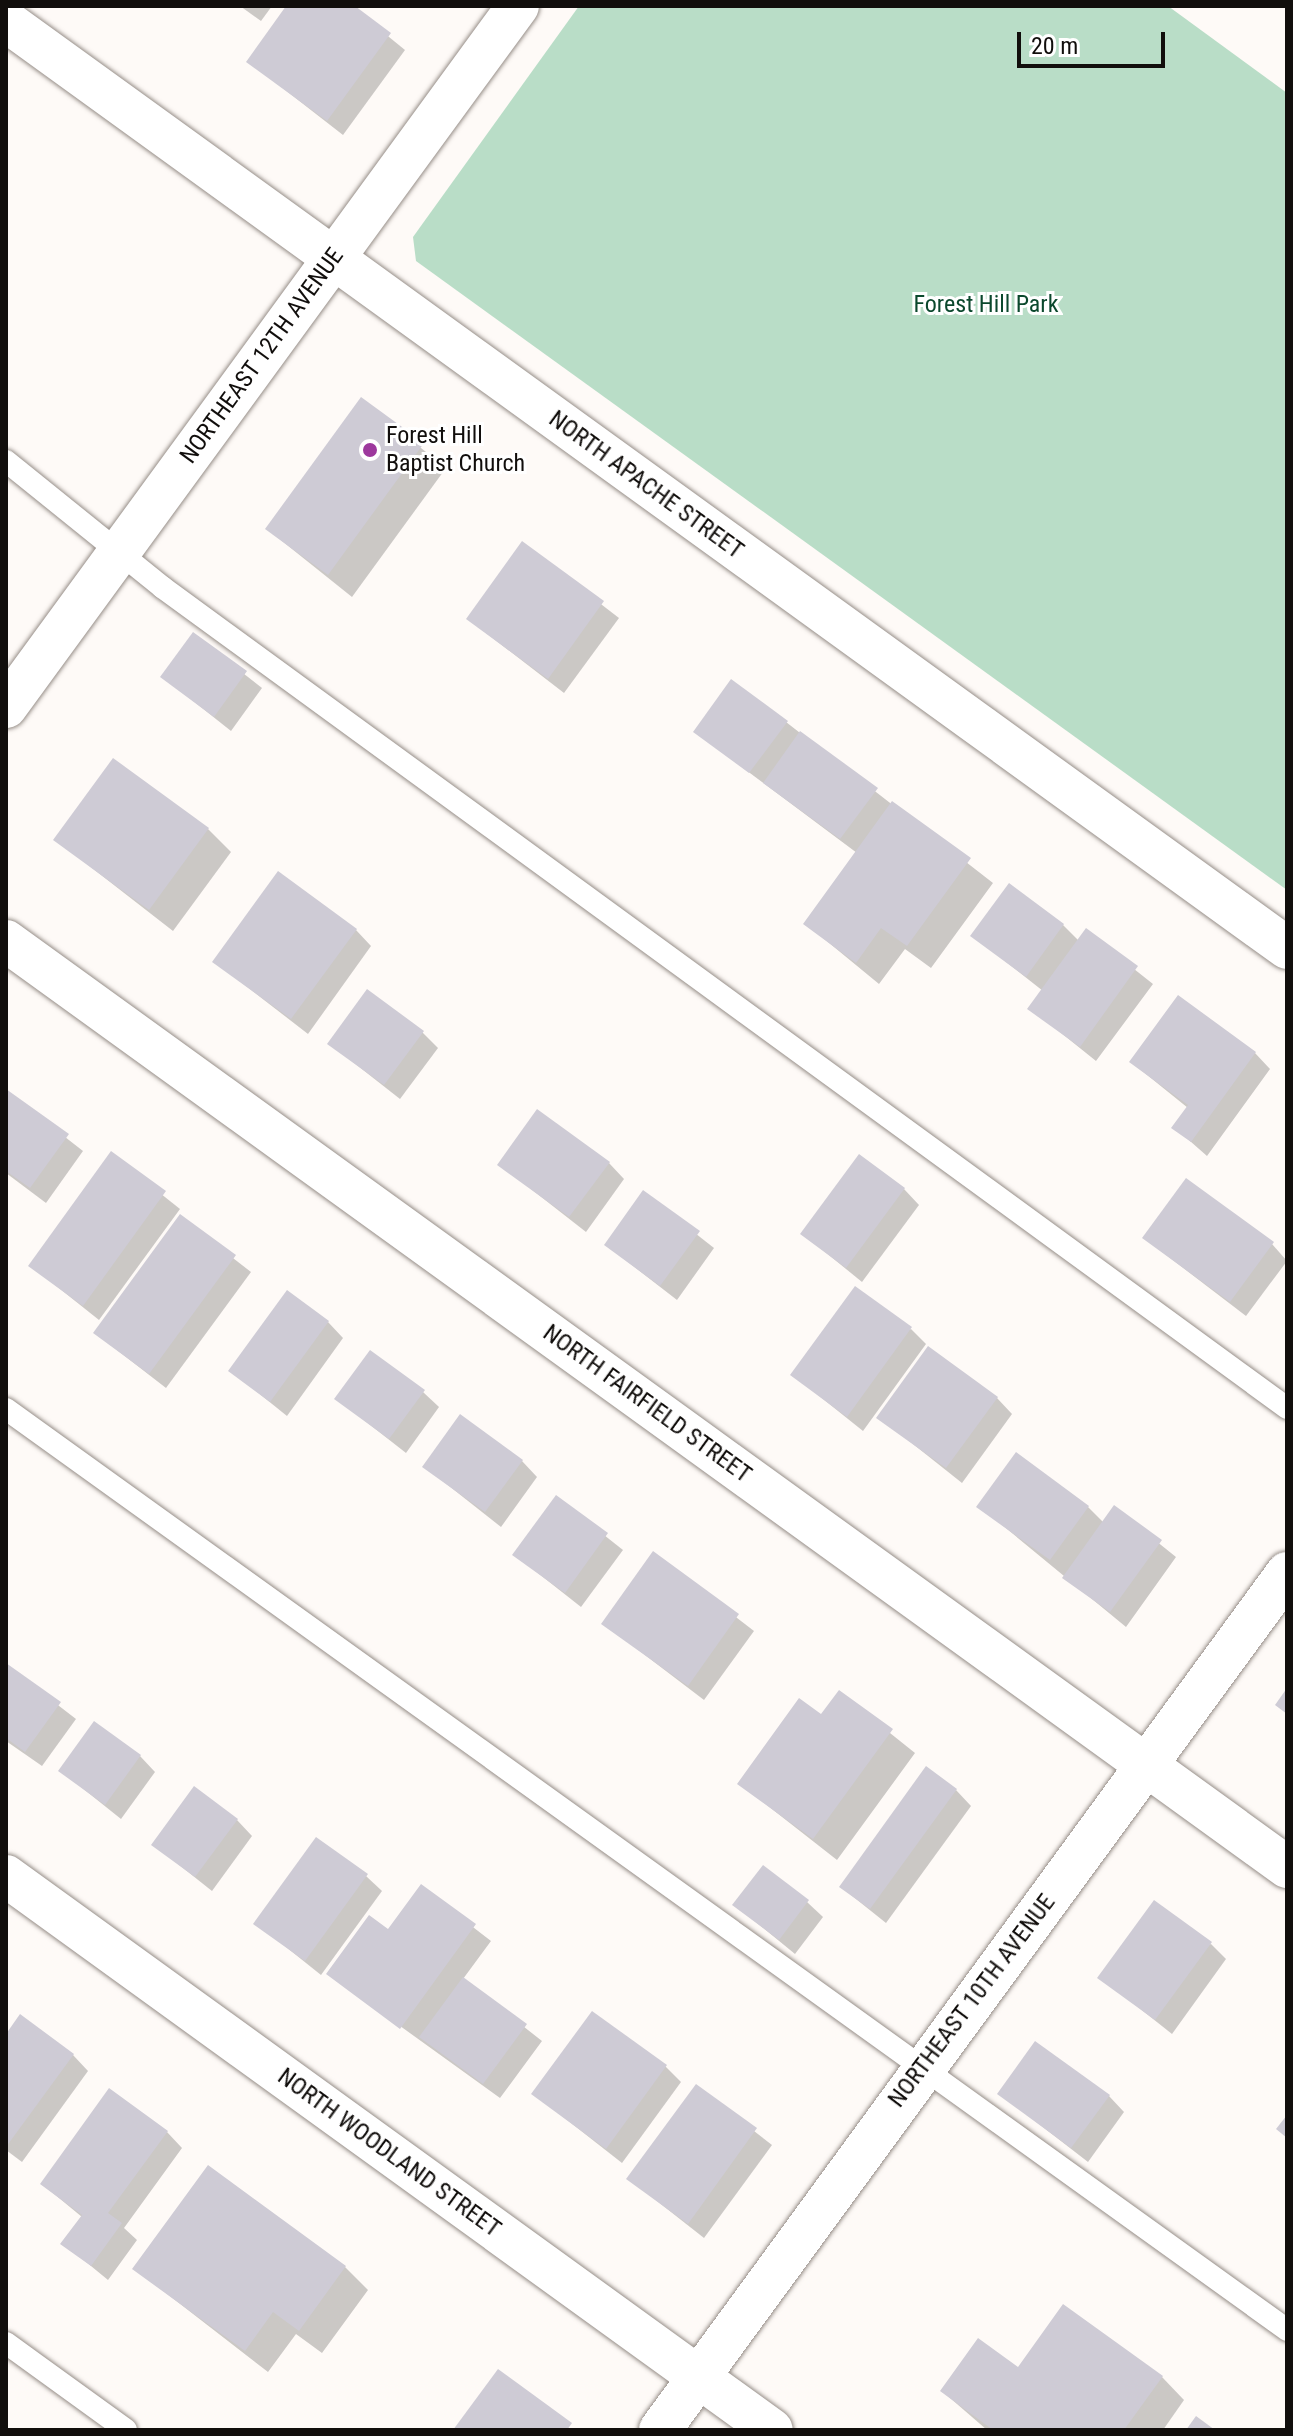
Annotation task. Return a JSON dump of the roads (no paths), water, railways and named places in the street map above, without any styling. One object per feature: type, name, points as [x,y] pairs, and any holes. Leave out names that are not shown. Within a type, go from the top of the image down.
[{"type":"street","name":"NORTHEAST 12TH AVENUE","points":[[6,707],[119,548],[518,6]]},
{"type":"street","name":"NORTH APACHE STREET","points":[[6,21],[1287,948]]},
{"type":"street","name":"NORTH FAIRFIELD STREET","points":[[6,941],[1287,1867]]},
{"type":"street","name":"NORTHEAST 10TH AVENUE","points":[[660,2430],[920,2070],[1287,1573]]},
{"type":"street","name":"NORTH WOODLAND STREET","points":[[6,1876],[772,2430]]},
{"type":"lane","points":[[6,461],[119,548],[162,587],[1287,1408]]},
{"type":"lane","points":[[6,1409],[920,2070],[1287,2330]]},
{"type":"lane","points":[[6,2343],[126,2430]]},
{"type":"place","name":"Forest Hill Baptist Church","points":[[370,450]]},
{"type":"park label","name":"Forest Hill Park","points":[[986,305]]}]
